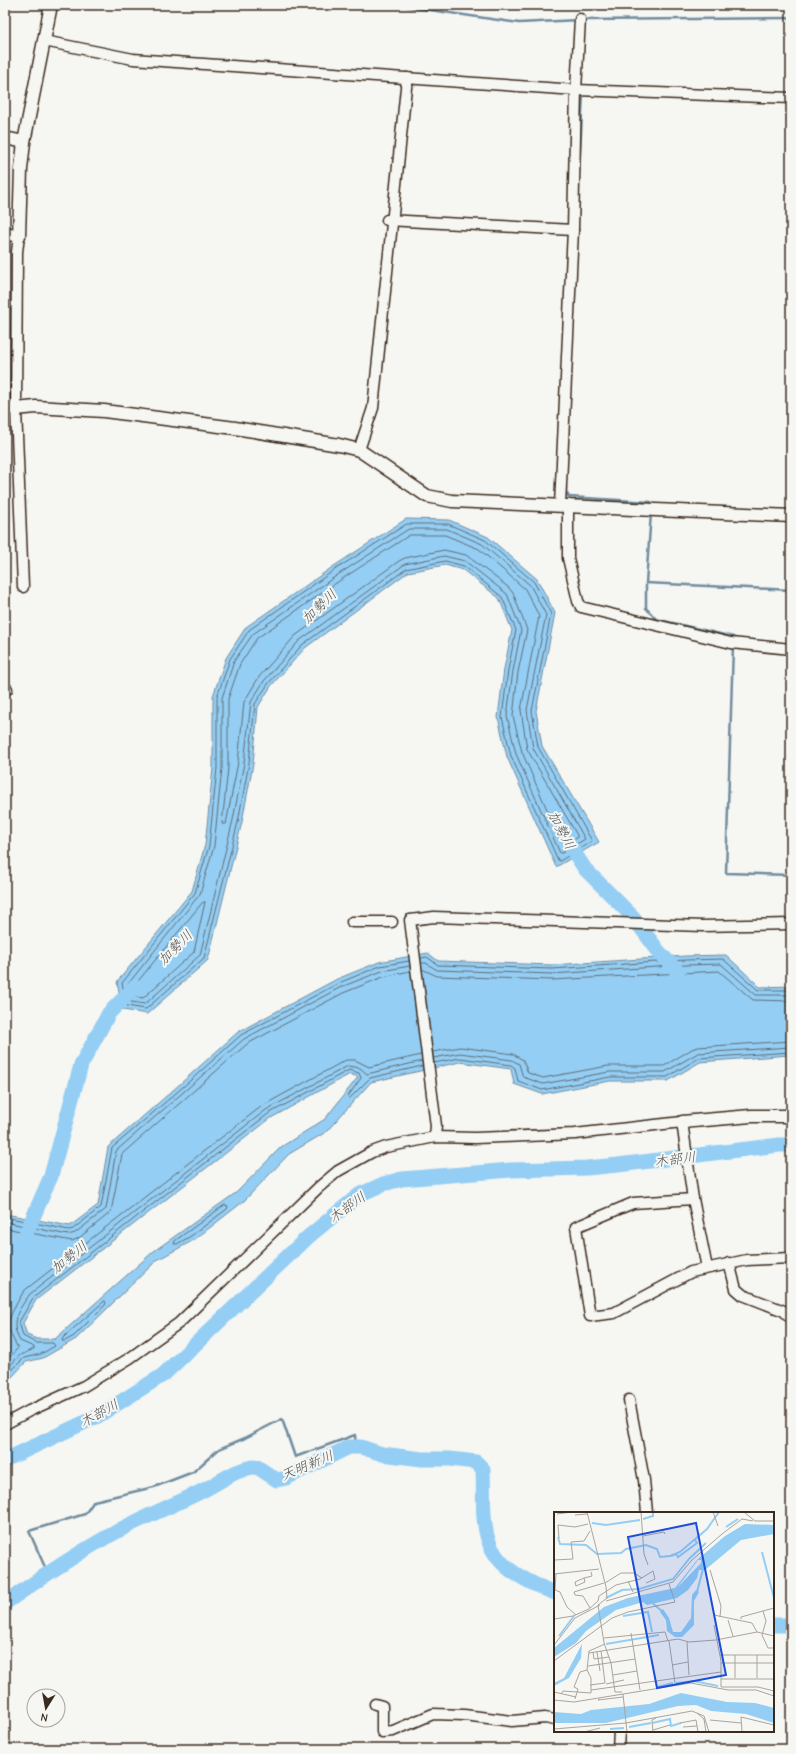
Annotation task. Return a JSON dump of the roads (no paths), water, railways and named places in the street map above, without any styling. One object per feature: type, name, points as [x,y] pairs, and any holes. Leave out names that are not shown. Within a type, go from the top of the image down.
[{"type":"street","points":[[23,587],[10,409],[17,252],[19,236],[21,169],[24,142],[51,5]]},
{"type":"street","points":[[580,19],[576,90],[564,505],[568,558],[578,601],[581,607],[731,643],[791,649]]},
{"type":"street","points":[[44,41],[133,59],[576,90],[791,98]]},
{"type":"street","points":[[407,78],[386,220],[573,230]]},
{"type":"street","points":[[5,138],[24,142]]},
{"type":"street","points":[[359,450],[373,408],[393,220]]},
{"type":"street","points":[[5,233],[19,236]]},
{"type":"street","points":[[10,409],[36,407],[112,412],[235,428],[340,445],[359,450],[427,496],[452,501],[791,516]]},
{"type":"street","points":[[435,1137],[436,1126],[410,920],[434,917],[703,926],[791,924]]},
{"type":"street","points":[[352,922],[392,922]]},
{"type":"street","points":[[5,1424],[29,1411],[84,1386],[130,1358],[179,1323],[319,1187],[338,1171],[372,1152],[386,1147],[435,1137],[475,1138],[575,1134],[751,1116],[791,1116]]},
{"type":"street","points":[[682,1122],[693,1199],[707,1268]]},
{"type":"street","points":[[693,1199],[633,1203],[576,1227],[590,1316],[614,1313],[691,1272],[748,1260],[791,1258]]},
{"type":"street","points":[[729,1263],[736,1289],[743,1295],[784,1312],[791,1318]]},
{"type":"street","points":[[629,1400],[644,1480],[647,1512]]},
{"type":"street","points":[[375,1704],[382,1706],[382,1732],[393,1731],[433,1714],[464,1715],[512,1721],[545,1718],[554,1720]]},
{"type":"street","points":[[618,1749],[619,1732]]},
{"type":"water","points":[[406,519],[449,520],[488,537],[537,579],[555,613],[536,711],[542,746],[599,842],[556,867],[507,757],[498,717],[504,669],[512,630],[499,598],[463,570],[445,565],[408,572],[305,648],[271,686],[258,707],[253,764],[242,822],[208,960],[147,1014],[123,1010],[117,982],[192,891],[205,845],[213,768],[213,696],[226,658],[246,627],[334,566]]},
{"type":"water","points":[[428,953],[438,961],[552,965],[686,956],[726,955],[760,987],[791,986],[791,1057],[789,1055],[700,1062],[668,1081],[610,1081],[542,1094],[514,1084],[511,1069],[460,1062],[371,1082],[326,1132],[289,1154],[244,1201],[194,1240],[157,1260],[76,1339],[43,1358],[26,1362],[10,1379],[5,1381],[5,1214],[70,1226],[98,1205],[108,1147],[238,1032],[337,979],[379,962]],"holes":[[[350,1074],[358,1077],[325,1119],[281,1147],[237,1192],[154,1251],[55,1339],[37,1339],[27,1335],[23,1323],[36,1300],[271,1118]]]},
{"type":"waterway","points":[[396,5],[519,23],[578,20]]},
{"type":"waterway","points":[[583,20],[791,18]]},
{"type":"waterway","points":[[579,172],[583,93]]},
{"type":"waterway","points":[[566,486],[566,492],[569,497],[651,502],[651,506]]},
{"type":"waterway","points":[[651,513],[646,583],[646,608],[656,619],[733,637],[733,641]]},
{"type":"waterway","points":[[646,583],[791,590]]},
{"type":"waterway","points":[[733,646],[726,873],[791,875]]},
{"type":"waterway","name":"加勢川","points":[[566,840],[585,869],[633,917],[659,952],[678,972]]},
{"type":"waterway","name":"加勢川","points":[[25,1236],[51,1176],[81,1065],[109,1013],[135,987]]},
{"type":"waterway","name":"木部川","points":[[5,1460],[98,1416],[163,1375],[308,1237],[359,1195],[383,1184],[402,1179],[511,1170],[587,1168],[779,1145],[791,1145]]},
{"type":"waterway","points":[[48,1574],[29,1531],[85,1514],[94,1501],[154,1487],[193,1472],[219,1449],[245,1438],[282,1419],[295,1457],[355,1435],[356,1450]]},
{"type":"waterway","name":"天明新川","points":[[5,1603],[87,1548],[127,1526],[182,1501],[237,1472],[251,1467],[257,1467],[277,1480],[286,1478],[349,1447],[361,1447],[382,1454],[422,1459],[450,1459],[476,1462],[483,1469],[485,1528],[494,1553],[503,1564],[516,1574],[535,1585],[554,1593]]},
{"type":"waterway","name":"天明新川","points":[[774,1625],[791,1625]]}]
